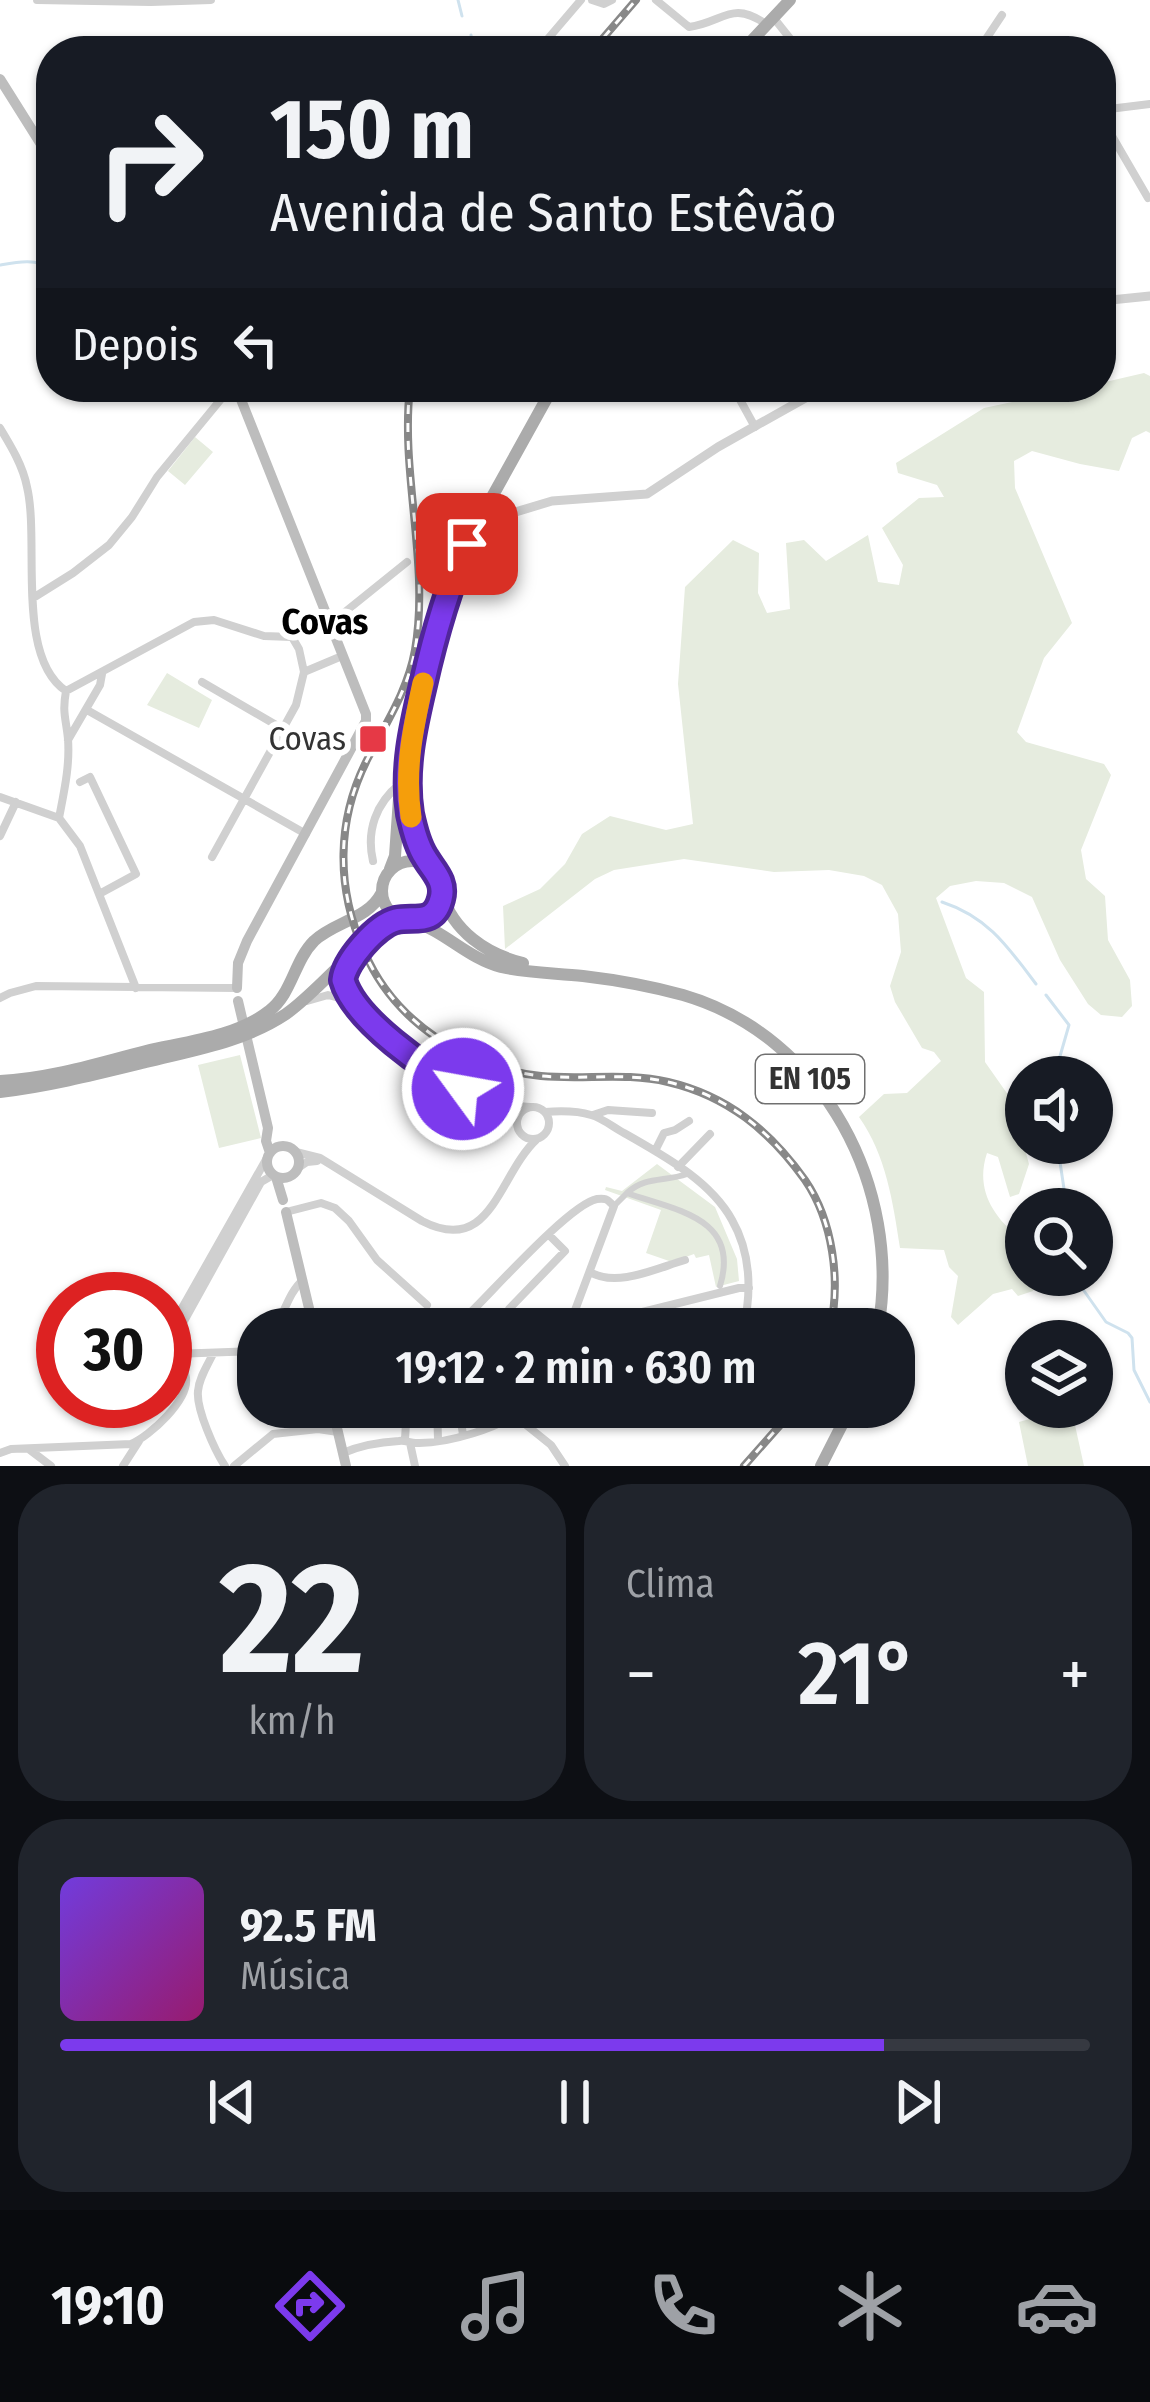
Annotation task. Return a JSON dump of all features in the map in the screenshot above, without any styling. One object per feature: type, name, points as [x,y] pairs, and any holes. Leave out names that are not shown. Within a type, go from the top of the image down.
[{"type":"main road","points":[[755,36],[790,0]]},
{"type":"main road","points":[[0,79],[36,136]]},
{"type":"main road","points":[[239,402],[366,714],[365,728],[238,963],[237,994],[273,1151],[267,1166],[279,1176],[309,1308]]},
{"type":"main road","name":"EN 105","points":[[545,402],[482,514],[442,605],[400,784],[395,856],[381,894],[387,909],[436,931],[488,963],[658,988],[720,1009],[765,1035],[817,1087],[862,1162],[876,1206],[884,1273],[880,1308]]},
{"type":"main road","name":"EN 105","points":[[410,739],[410,815],[423,855],[439,877],[448,910],[484,948],[509,960],[570,975]]},
{"type":"main road","points":[[390,869],[417,861],[434,869]]},
{"type":"main road","points":[[0,1081],[123,1057],[254,1020],[275,1006],[317,938],[365,911],[381,894]]},
{"type":"main road","points":[[0,1092],[47,1086],[236,1040],[298,1005],[379,931],[429,916],[442,894]]},
{"type":"main road","points":[[273,1151],[296,1152],[298,1168],[279,1176]]},
{"type":"main road","points":[[337,1428],[344,1460]]},
{"type":"main road","points":[[821,1466],[840,1428]]},
{"type":"street","points":[[38,0],[211,0]]},
{"type":"street","points":[[550,36],[580,0]]},
{"type":"street","points":[[592,0],[604,4],[612,0]]},
{"type":"street","points":[[656,0],[689,27],[743,6],[769,20],[785,36]]},
{"type":"street","points":[[988,36],[1002,15]]},
{"type":"street","points":[[1116,110],[1150,104]]},
{"type":"street","points":[[1116,140],[1148,198]]},
{"type":"street","points":[[1116,299],[1150,296]]},
{"type":"street","points":[[33,598],[109,544],[220,402]]},
{"type":"street","points":[[741,402],[756,428]]},
{"type":"street","points":[[482,514],[502,516],[552,501],[647,494],[718,447],[800,402]]},
{"type":"street","points":[[0,428],[27,486],[33,598],[43,660],[52,682],[66,691]]},
{"type":"street","points":[[66,691],[194,622],[214,620],[264,636],[292,637],[329,622],[407,562]]},
{"type":"street","points":[[212,856],[296,705],[304,672],[292,637]]},
{"type":"street","points":[[304,672],[342,656]]},
{"type":"street","points":[[68,740],[103,672]]},
{"type":"street","points":[[202,682],[284,729]]},
{"type":"street","points":[[59,818],[67,775],[68,740],[62,710],[66,691]]},
{"type":"street","points":[[87,710],[306,834]]},
{"type":"street","points":[[80,782],[91,777],[136,874],[101,893]]},
{"type":"street","points":[[373,861],[370,829],[392,789],[400,784]]},
{"type":"street","points":[[0,796],[59,818],[80,846],[136,988]]},
{"type":"street","points":[[0,836],[16,802]]},
{"type":"street","points":[[350,958],[343,980],[356,1005]]},
{"type":"street","points":[[0,998],[36,986],[237,994]]},
{"type":"street","points":[[298,1005],[340,996],[432,1071],[500,1104],[568,1114],[652,1113]]},
{"type":"street","points":[[500,1104],[522,1135],[516,1164]]},
{"type":"street","points":[[516,1123],[521,1112],[531,1107]]},
{"type":"street","points":[[545,1112],[549,1126]]},
{"type":"street","points":[[296,1152],[320,1158],[422,1221],[460,1230],[480,1221],[516,1164],[549,1126],[568,1114]]},
{"type":"street","points":[[593,1115],[655,1150],[720,1202],[733,1221],[747,1261],[746,1308]]},
{"type":"street","points":[[655,1150],[664,1133],[688,1121]]},
{"type":"street","points":[[678,1167],[710,1133]]},
{"type":"street","points":[[522,1135],[537,1139]]},
{"type":"street","points":[[192,1291],[273,1151]]},
{"type":"street","points":[[298,1168],[313,1161],[335,1168]]},
{"type":"street","points":[[576,1308],[614,1206],[648,1179],[687,1174]]},
{"type":"street","points":[[192,1304],[261,1182],[279,1176]]},
{"type":"street","points":[[627,1193],[698,1217],[710,1226],[721,1248],[720,1286]]},
{"type":"street","points":[[475,1308],[581,1207],[595,1199],[614,1206]]},
{"type":"street","points":[[285,1206],[320,1203],[335,1208],[377,1260],[427,1305]]},
{"type":"street","points":[[510,1308],[565,1251],[549,1235]]},
{"type":"street","points":[[590,1272],[618,1278],[685,1260]]},
{"type":"street","points":[[286,1308],[292,1289],[302,1280]]},
{"type":"street","points":[[656,1308],[749,1288]]},
{"type":"street","points":[[192,1354],[237,1353]]},
{"type":"street","points":[[213,1354],[197,1399],[215,1451],[229,1466],[273,1434],[318,1429],[338,1432]]},
{"type":"street","points":[[192,1397],[197,1399]]},
{"type":"street","points":[[124,1462],[151,1428]]},
{"type":"street","points":[[407,1428],[415,1466]]},
{"type":"street","points":[[438,1428],[438,1439]]},
{"type":"street","points":[[462,1428],[463,1435]]},
{"type":"street","points":[[344,1460],[407,1441],[487,1428]]},
{"type":"street","points":[[530,1428],[551,1444],[565,1466]]},
{"type":"street","points":[[0,1453],[140,1440]]},
{"type":"street","points":[[122,1445],[124,1462]]},
{"type":"street","points":[[29,1449],[51,1466]]},
{"type":"shaded area","points":[[1144,373],[1150,376],[1150,433],[1132,438],[1119,471],[1032,451],[1014,461],[1015,488],[1072,623],[1044,658],[1017,732],[1026,742],[1104,764],[1111,775],[1081,850],[1086,879],[1105,896],[1108,940],[1130,980],[1132,1006],[1122,1017],[1101,1015],[1088,1004],[1060,960],[1032,897],[1004,883],[976,881],[950,886],[936,898],[966,978],[984,992],[985,1062],[1005,1090],[1005,1164],[1029,1164],[1021,1188],[1007,1188],[998,1157],[987,1153],[986,1193],[1005,1225],[1005,1291],[993,1294],[958,1325],[951,1317],[958,1276],[949,1267],[944,1250],[900,1248],[882,1163],[859,1117],[884,1094],[907,1093],[941,1061],[922,1048],[895,1002],[890,986],[901,952],[898,914],[882,885],[864,876],[829,870],[774,872],[684,859],[614,870],[595,879],[505,949],[503,906],[540,889],[565,864],[582,834],[610,816],[666,830],[693,824],[678,684],[685,587],[733,540],[759,553],[758,593],[767,613],[790,609],[786,543],[804,540],[826,561],[868,535],[878,582],[899,585],[903,565],[882,528],[919,498],[944,497],[937,485],[898,473],[896,463],[984,408],[1012,402],[1116,402],[1116,380]]},
{"type":"shaded area","points":[[195,437],[213,452],[185,485],[168,471]]},
{"type":"shaded area","points":[[167,673],[212,700],[199,728],[147,705]]},
{"type":"shaded area","points":[[240,1055],[261,1138],[219,1148],[198,1065]]},
{"type":"shaded area","points":[[657,1164],[715,1207],[737,1259],[739,1281],[716,1287],[709,1255],[696,1258],[694,1254],[672,1262],[646,1253],[661,1210],[605,1190],[622,1191]]},
{"type":"shaded area","points":[[1020,1428],[1076,1428],[1084,1466],[1028,1466]]},
{"type":"waterway","points":[[458,0],[462,16]]},
{"type":"waterway","points":[[0,265],[36,263]]},
{"type":"waterway","points":[[942,902],[985,925],[1036,984]]},
{"type":"waterway","points":[[1046,995],[1069,1025],[1060,1056]]},
{"type":"waterway","points":[[1060,1164],[1064,1188]]},
{"type":"waterway","points":[[1088,1296],[1106,1322],[1132,1338],[1134,1370],[1150,1402]]},
{"type":"railway","points":[[605,36],[636,0]]},
{"type":"railway","points":[[409,402],[419,585],[415,650],[402,693],[357,782],[345,830],[348,903],[364,951],[377,976],[413,1020],[460,1052],[541,1076],[668,1082],[710,1096],[746,1118],[792,1162],[815,1196],[832,1252],[833,1308]]},
{"type":"railway","points":[[744,1466],[777,1428]]},
{"type":"slow traffic","points":[[411,817],[410,739],[423,683]]},
{"type":"place","name":"Covas","points":[[373,739]]},
{"type":"district","name":"Covas","points":[[325,622]]},
{"type":"route","points":[[463,1089],[432,1071],[356,1005],[344,987],[343,974],[350,958],[379,931],[395,920],[421,920],[440,902],[442,885],[423,855],[410,815],[410,739],[437,623],[467,544]]}]
